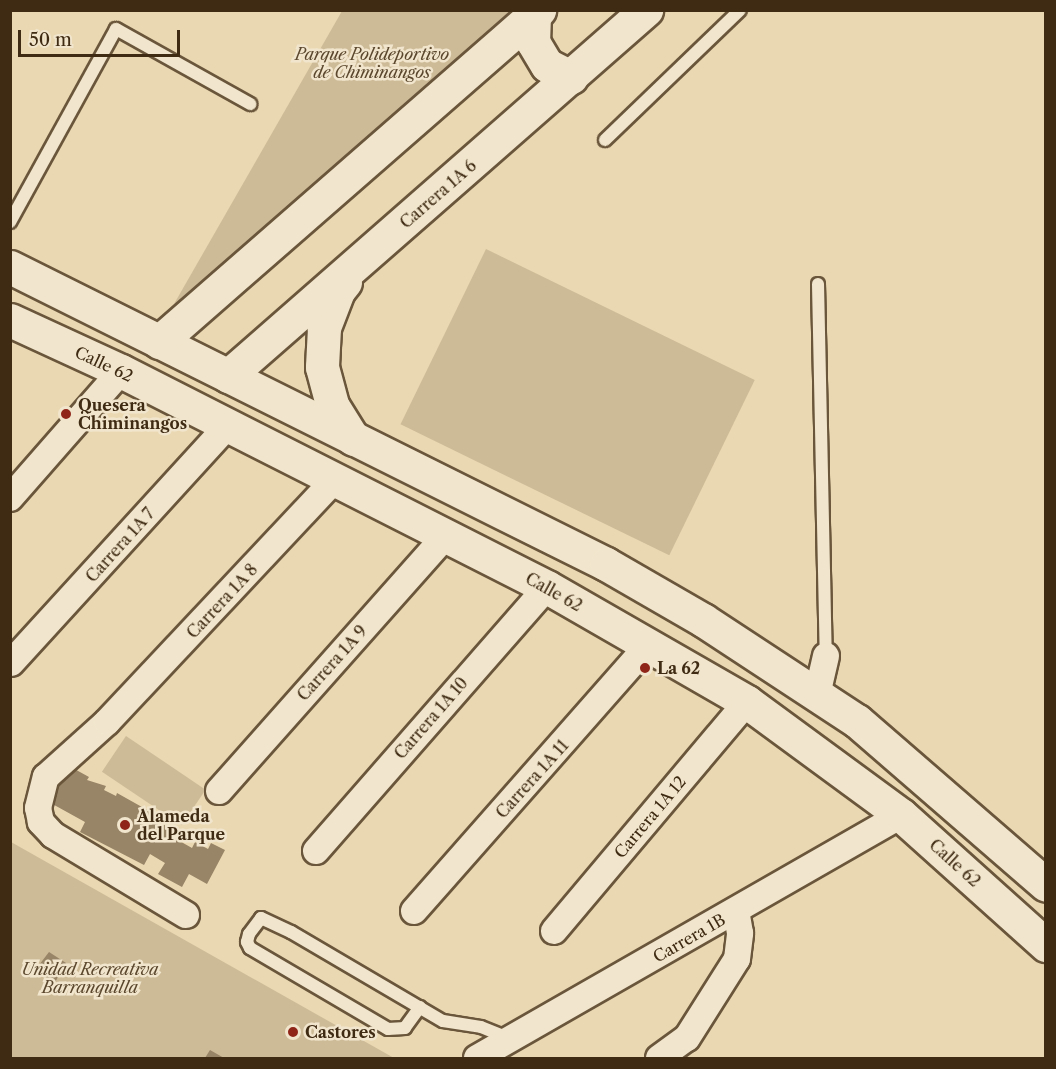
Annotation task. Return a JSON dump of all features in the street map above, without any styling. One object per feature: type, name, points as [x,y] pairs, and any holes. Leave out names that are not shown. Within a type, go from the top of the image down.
[{"type":"street","name":"Carrera 1A 6","points":[[228,376],[646,10]]},
{"type":"street","points":[[536,13],[533,42],[547,65],[571,77]]},
{"type":"street","points":[[159,342],[536,13]]},
{"type":"street","points":[[353,439],[332,405],[322,368],[324,328],[338,291],[363,260]]},
{"type":"street","points":[[10,267],[606,564],[703,620],[874,735],[1046,885]]},
{"type":"street","points":[[69,347],[81,343],[90,334],[94,321],[92,309]]},
{"type":"street","name":"Calle 62","points":[[10,320],[121,371],[547,587],[747,702],[900,815],[1046,945]]},
{"type":"street","points":[[10,498],[121,371]]},
{"type":"street","name":"Carrera 1A 7","points":[[11,663],[228,425]]},
{"type":"street","name":"Carrera 1A 8","points":[[186,915],[53,835],[41,822],[38,808],[46,777],[107,722],[335,479]]},
{"type":"street","name":"Carrera 1A 9","points":[[219,791],[446,536]]},
{"type":"street","name":"Carrera 1A 10","points":[[316,850],[547,587]]},
{"type":"street","name":"Carrera 1A 11","points":[[414,911],[648,646]]},
{"type":"street","points":[[817,695],[826,656]]},
{"type":"street","name":"Carrera 1A 12","points":[[554,931],[747,702]]},
{"type":"street","name":"Carrera 1B","points":[[477,1059],[516,1049],[736,911],[900,815]]},
{"type":"street","points":[[659,1059],[687,1038],[737,959],[740,933],[736,911]]},
{"type":"lane","points":[[605,140],[741,10]]},
{"type":"lane","points":[[10,222],[116,29],[250,104]]},
{"type":"lane","points":[[818,284],[826,656]]},
{"type":"lane","points":[[420,1007],[405,1028],[388,1029],[250,948],[247,942],[249,934],[261,918],[291,932],[449,1023],[481,1028],[516,1049]]},
{"type":"green space","name":"Parque Polideportivo de Chiminangos","points":[[342,11],[511,11],[170,311]]},
{"type":"green space","points":[[486,249],[755,380],[669,555],[401,424]]},
{"type":"green space","points":[[126,736],[206,790],[182,825],[102,772]]},
{"type":"green space","name":"Unidad Recreativa Barranquilla","points":[[11,842],[394,1058],[11,1058]]},
{"type":"building","name":"Alameda del Parque","points":[[69,766],[89,777],[87,780],[106,786],[104,790],[116,796],[117,793],[158,816],[156,820],[170,828],[167,834],[192,848],[195,842],[208,849],[211,843],[225,850],[207,884],[189,874],[182,887],[158,874],[165,863],[150,854],[144,865],[80,832],[85,822],[47,801]]},
{"type":"building","points":[[49,952],[66,963],[54,984],[36,969]]},
{"type":"building","points":[[210,1050],[224,1058],[205,1058]]},
{"type":"place","name":"Quesera Chiminangos","points":[[66,414]]},
{"type":"place","name":"La 62","points":[[645,668]]},
{"type":"place","name":"Alameda del Parque","points":[[125,825]]},
{"type":"place","name":"Castores","points":[[293,1032]]}]
